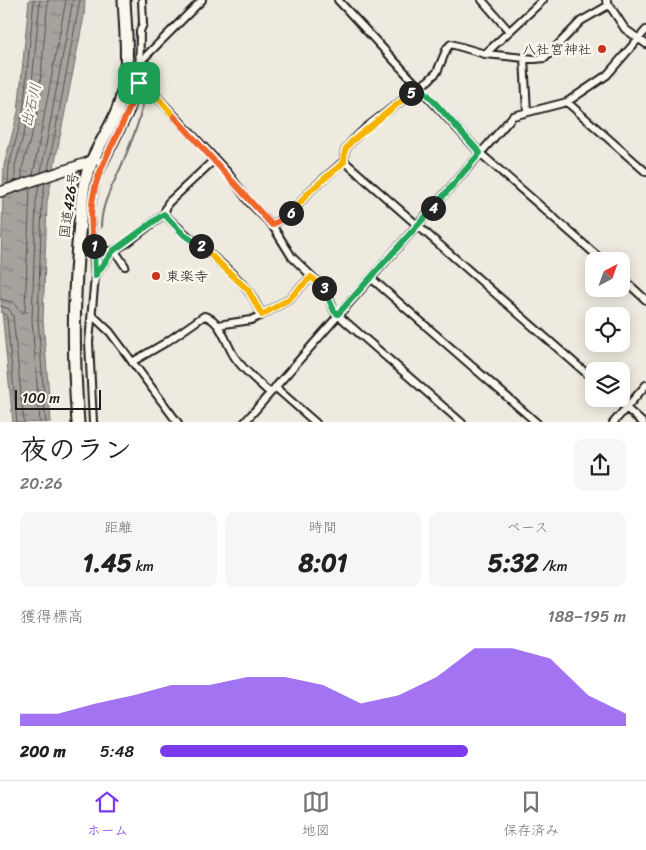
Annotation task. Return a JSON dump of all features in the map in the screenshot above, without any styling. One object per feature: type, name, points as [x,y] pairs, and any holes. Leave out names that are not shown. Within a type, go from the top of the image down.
[{"type":"highway","name":"国道426号","points":[[78,422],[74,361],[76,273],[85,182],[92,161],[116,113],[123,92],[126,70],[124,0]]},
{"type":"main road","points":[[0,192],[92,161]]},
{"type":"street","points":[[93,422],[89,354],[95,276],[90,214],[92,194],[105,161],[130,111],[139,83],[140,31],[143,24],[142,0]]},
{"type":"street","points":[[140,62],[202,0]]},
{"type":"street","points":[[338,0],[420,86],[480,153],[593,252]]},
{"type":"street","points":[[482,0],[509,31]]},
{"type":"street","points":[[485,54],[543,0]]},
{"type":"street","points":[[272,225],[292,212],[310,191],[344,162],[345,150],[351,142],[437,72],[447,48],[451,44],[485,54],[545,58],[581,21],[607,3],[625,29],[646,44]]},
{"type":"street","points":[[244,422],[513,116],[567,102],[607,75],[646,30]]},
{"type":"street","points":[[524,58],[528,112]]},
{"type":"street","points":[[139,83],[157,97],[215,159],[249,202],[272,225],[292,257],[326,290],[334,311],[462,422]]},
{"type":"street","points":[[567,102],[646,172]]},
{"type":"street","points":[[95,276],[114,251],[164,214],[168,203],[215,159]]},
{"type":"street","points":[[92,161],[105,161]]},
{"type":"street","points":[[344,162],[585,372]]},
{"type":"street","points":[[164,214],[184,235],[208,251],[248,290],[262,315]]},
{"type":"street","points":[[94,246],[104,251],[114,251]]},
{"type":"street","points":[[114,251],[125,266]]},
{"type":"street","points":[[218,325],[251,320],[262,315],[289,299],[311,277]]},
{"type":"street","points":[[371,278],[537,422]]},
{"type":"street","points":[[630,285],[646,300]]},
{"type":"street","points":[[92,315],[110,332],[178,422]]},
{"type":"street","points":[[132,362],[166,343],[204,316],[218,325],[239,364],[316,422]]},
{"type":"street","points":[[613,422],[646,386]]},
{"type":"street","points":[[626,408],[643,422]]},
{"type":"water","name":"出石川","points":[[29,0],[85,0],[84,16],[47,202],[43,320],[51,422],[13,422],[0,291],[4,165],[18,112]]},
{"type":"waterway","points":[[145,86],[146,67],[151,54]]},
{"type":"waterway","points":[[101,228],[105,204],[136,130],[145,90]]},
{"type":"place","name":"八社宮神社","points":[[602,49]]},
{"type":"place","name":"東楽寺","points":[[156,276]]},
{"type":"route","points":[[139,83],[157,97],[175,116],[228,173],[249,202],[260,210],[272,225],[292,212],[310,191],[344,162],[343,156],[347,146],[367,127],[420,86],[480,153],[338,314],[334,311],[326,290],[311,277],[289,299],[262,315],[248,290],[208,251],[184,235],[164,214],[160,215],[153,223],[127,243],[113,251],[95,276],[90,214],[92,194],[96,179],[130,111],[139,83]]}]
